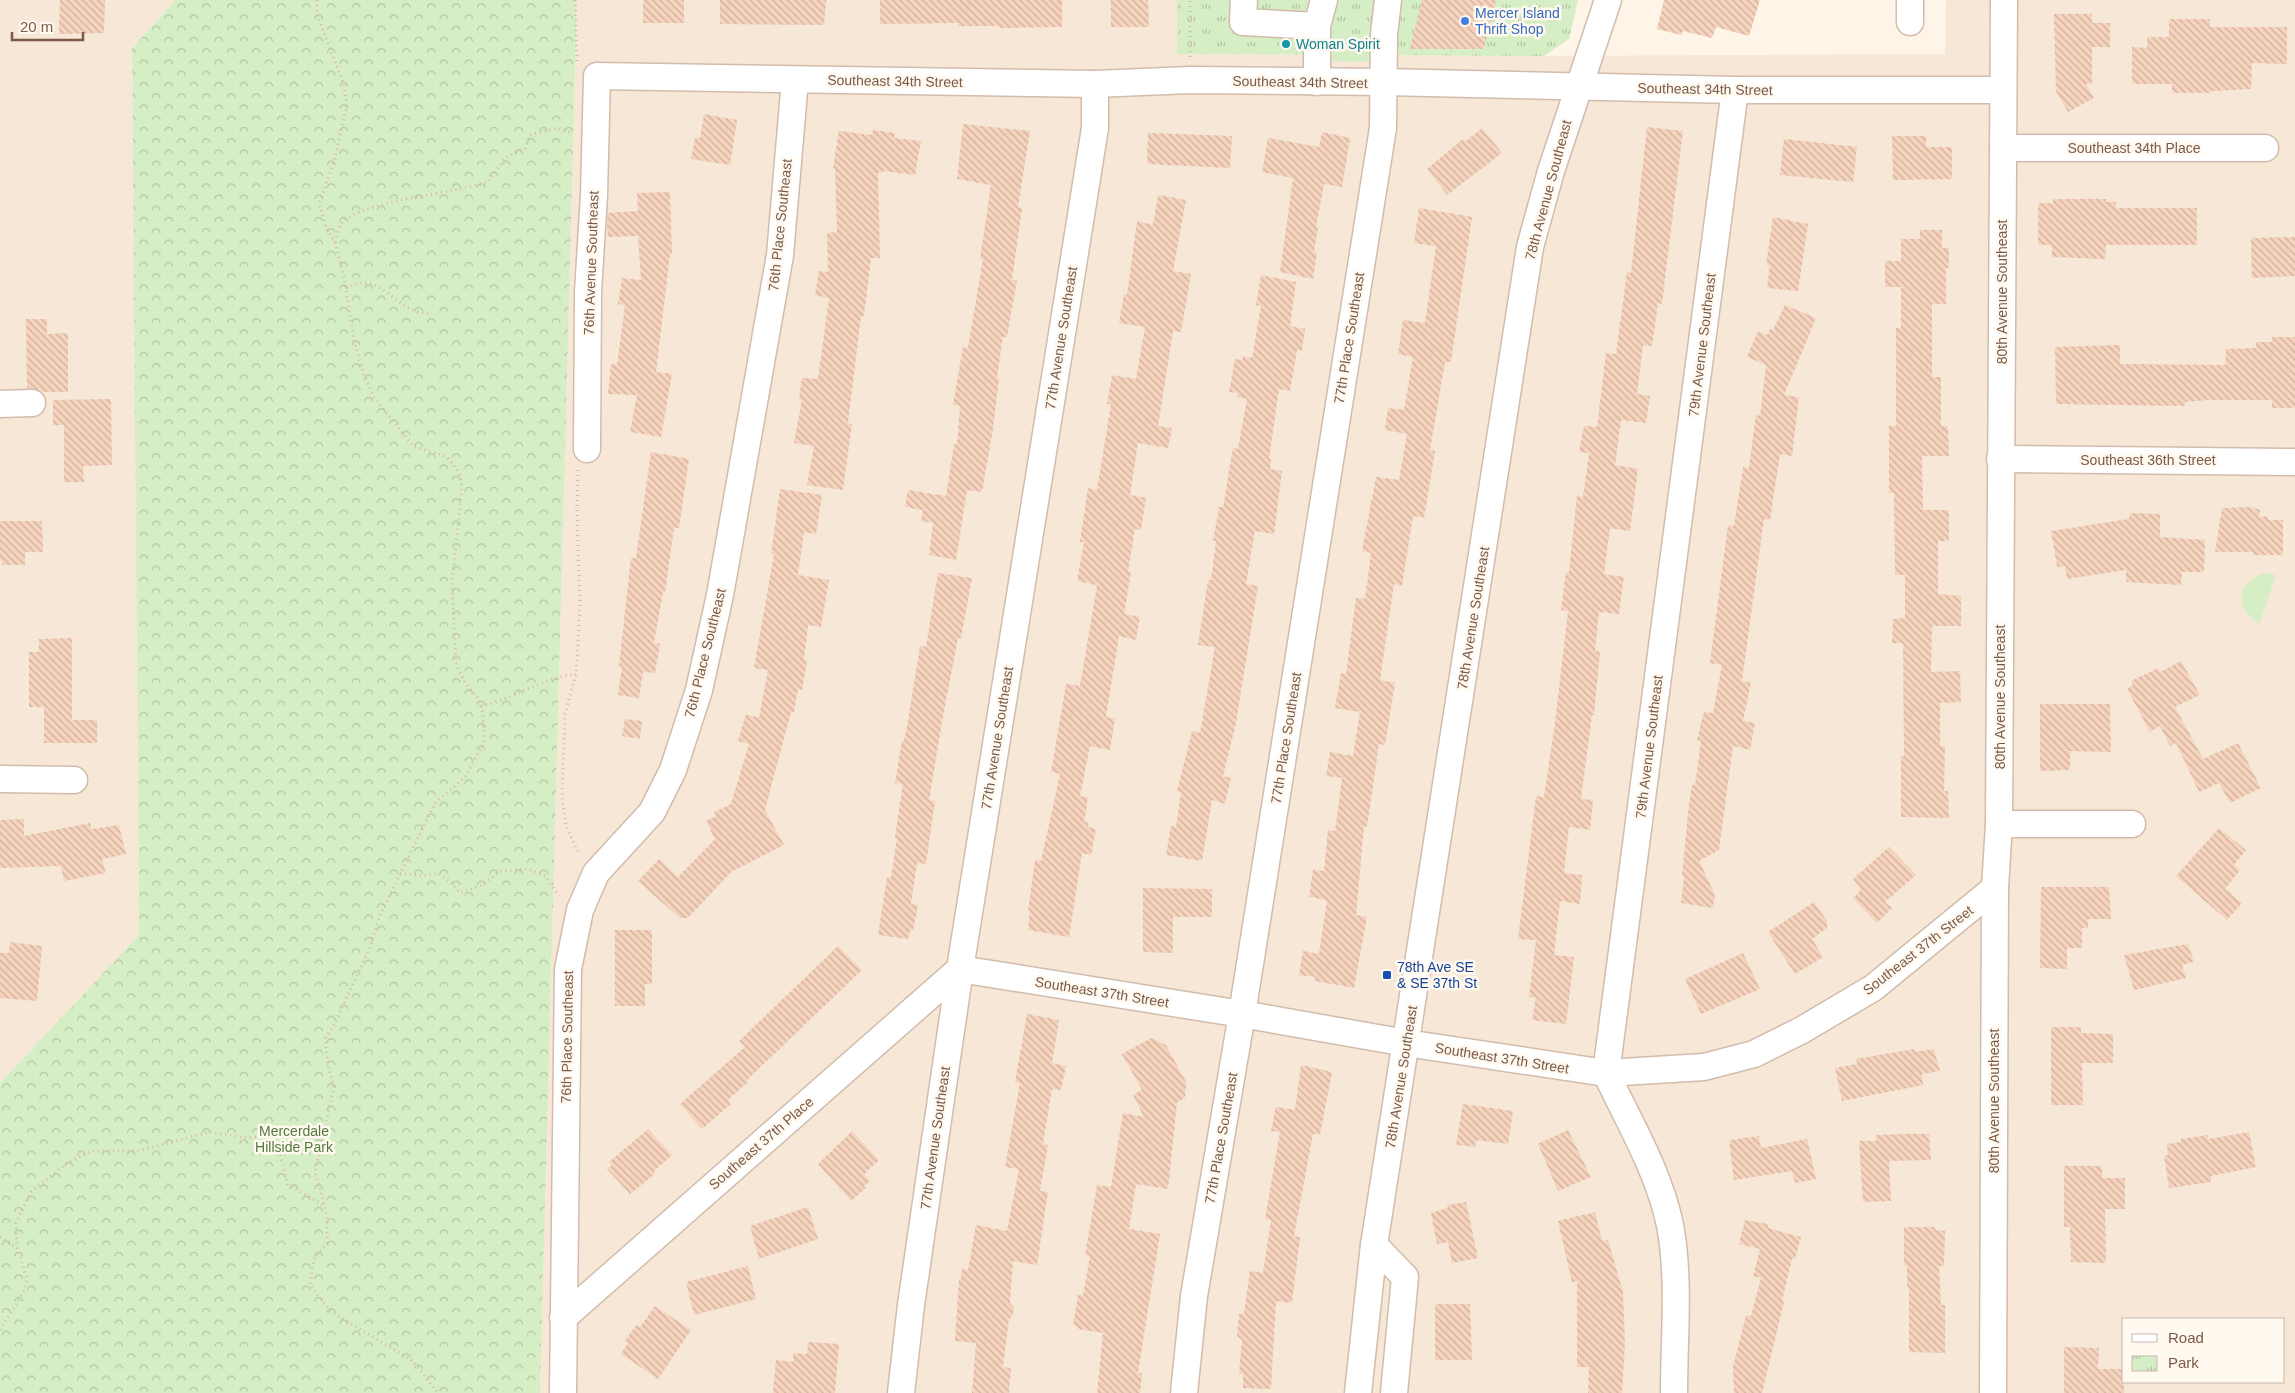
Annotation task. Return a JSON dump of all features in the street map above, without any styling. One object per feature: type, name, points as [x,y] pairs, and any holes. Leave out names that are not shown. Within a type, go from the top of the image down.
[{"type":"street","points":[[1244,0],[1243,22],[1318,26]]},
{"type":"street","points":[[1318,82],[1318,26],[1324,0]]},
{"type":"street","name":"77th Place Southeast","points":[[1184,1393],[1194,1296],[1242,1014],[1383,128],[1384,34],[1388,0]]},
{"type":"street","name":"78th Avenue Southeast","points":[[1358,1393],[1374,1245],[1530,247],[1551,171],[1608,0]]},
{"type":"street","name":"80th Avenue Southeast","points":[[1993,1393],[1995,888],[1999,824],[2004,0]]},
{"type":"street","name":"Southeast 34th Street","points":[[597,76],[1095,84],[1190,80],[1384,82],[1735,90],[2003,90]]},
{"type":"street","name":"76th Avenue Southeast","points":[[587,449],[588,292],[597,76]]},
{"type":"street","name":"76th Place Southeast","points":[[563,1318],[568,969],[580,910],[596,872],[652,812],[673,770],[699,690],[720,595],[780,255],[795,80]]},
{"type":"street","name":"77th Avenue Southeast","points":[[901,1393],[912,1296],[960,969],[1095,128],[1095,84]]},
{"type":"street","name":"79th Avenue Southeast","points":[[1606,1073],[1735,90]]},
{"type":"street","name":"Southeast 34th Place","points":[[2003,148],[2265,148]]},
{"type":"street","points":[[0,404],[32,403]]},
{"type":"street","name":"Southeast 36th Street","points":[[2000,459],[2295,462]]},
{"type":"street","points":[[0,779],[74,780]]},
{"type":"street","points":[[1999,824],[2132,824]]},
{"type":"street","name":"Southeast 37th Street","points":[[960,969],[1242,1014],[1406,1043],[1606,1073],[1704,1067],[1754,1054],[1802,1030],[1873,988],[1995,888]]},
{"type":"street","name":"Southeast 37th Place","points":[[563,1318],[960,969]]},
{"type":"street","points":[[1606,1073],[1657,1181],[1670,1225],[1674,1278],[1674,1393]]},
{"type":"street","points":[[1374,1245],[1405,1277],[1394,1393]]},
{"type":"street","points":[[563,1318],[563,1393]]},
{"type":"path","points":[[317,0],[317,15],[343,82],[347,104],[334,162],[319,202],[326,227],[335,243],[346,288],[354,340],[364,375],[374,396],[412,446],[446,457],[458,472],[462,486],[452,585],[456,665],[481,706],[484,742],[465,777],[435,803],[380,915],[370,947],[325,1040],[328,1065],[334,1087],[315,1172],[327,1216],[327,1242],[314,1259],[310,1285],[330,1311],[413,1361],[438,1393]]},
{"type":"path","points":[[575,0],[577,63],[597,76]]},
{"type":"path","points":[[1190,0],[1190,80]]},
{"type":"path","points":[[335,243],[342,223],[362,211],[393,201],[488,182],[506,157],[526,150],[530,135],[558,128],[577,134],[595,135]]},
{"type":"path","points":[[346,288],[359,282],[371,283],[412,310],[430,314]]},
{"type":"path","points":[[587,449],[576,473],[580,608],[576,674],[565,714],[562,796],[566,826],[579,854],[596,872]]},
{"type":"path","points":[[481,706],[508,699],[544,682],[576,674]]},
{"type":"path","points":[[400,872],[422,876],[438,873],[452,883],[460,893],[482,885],[500,871],[528,869],[545,876],[556,894],[561,898]]},
{"type":"path","points":[[0,1330],[19,1300],[28,1279],[17,1247],[16,1223],[31,1192],[66,1163],[91,1151],[138,1151],[209,1132],[248,1138],[260,1136],[278,1146],[288,1185],[325,1205]]},
{"type":"path","points":[[0,1237],[17,1247]]},
{"type":"shaded area","points":[[0,0],[175,0],[132,49],[139,935],[0,1083]]},
{"type":"shaded area","points":[[577,0],[1177,0],[1177,54],[1544,56],[1945,54],[1946,0],[2295,0],[2295,1393],[540,1393]]},
{"type":"green space","name":"Mercerdale Hillside Park","points":[[175,0],[577,0],[540,1393],[0,1393],[0,1083],[139,935],[132,49]]},
{"type":"green space","points":[[1177,0],[1578,0],[1569,39],[1544,56],[1177,54]]},
{"type":"green space","points":[[1371,48],[1370,59],[1365,62],[1327,61],[1326,50]]},
{"type":"green space","points":[[2268,573],[2276,575],[2259,624],[2245,610],[2242,594],[2250,581]]},
{"type":"building","points":[[60,0],[105,0],[104,33],[59,34]]},
{"type":"building","points":[[643,0],[684,0],[684,23],[643,23]]},
{"type":"building","points":[[720,0],[826,0],[824,25],[720,24]]},
{"type":"building","points":[[880,0],[1062,0],[1062,27],[999,28],[999,26],[958,26],[958,23],[880,24]]},
{"type":"building","points":[[1111,0],[1148,0],[1149,27],[1111,27]]},
{"type":"building","points":[[1422,0],[1496,0],[1484,49],[1410,49]]},
{"type":"building","points":[[1664,0],[1760,0],[1749,36],[1716,27],[1712,38],[1683,31],[1681,35],[1657,29]]},
{"type":"building","points":[[2054,14],[2092,14],[2092,23],[2110,23],[2110,47],[2092,47],[2092,84],[2086,84],[2094,98],[2068,112],[2056,91]]},
{"type":"building","points":[[2169,19],[2210,19],[2210,27],[2287,27],[2287,64],[2252,63],[2251,89],[2210,91],[2210,93],[2172,93],[2172,84],[2132,84],[2132,47],[2147,48],[2147,37],[2169,37]]},
{"type":"building","points":[[704,114],[737,120],[730,165],[691,159],[695,138],[700,138]]},
{"type":"building","points":[[963,124],[1030,131],[1018,207],[1022,208],[1012,280],[1017,281],[1007,337],[1003,337],[997,377],[999,378],[993,429],[982,492],[967,490],[956,560],[929,555],[933,523],[921,521],[923,510],[905,507],[908,490],[946,496],[954,444],[957,444],[960,406],[953,405],[963,347],[968,348],[983,259],[980,259],[991,185],[957,179]]},
{"type":"building","points":[[1647,127],[1683,131],[1662,304],[1658,303],[1652,346],[1643,345],[1637,394],[1650,396],[1646,423],[1621,420],[1615,465],[1638,469],[1630,531],[1610,528],[1604,574],[1624,577],[1619,614],[1599,612],[1595,651],[1600,652],[1594,715],[1592,715],[1581,799],[1593,800],[1590,830],[1569,827],[1564,873],[1582,875],[1580,904],[1560,901],[1554,955],[1574,957],[1566,1024],[1532,1020],[1536,998],[1529,997],[1536,940],[1518,939],[1536,796],[1544,797],[1555,723],[1568,611],[1561,610],[1566,572],[1569,572],[1577,496],[1583,497],[1589,453],[1579,452],[1584,426],[1597,427],[1606,353],[1616,354],[1627,272],[1631,273]]},
{"type":"building","points":[[1482,128],[1502,153],[1447,195],[1427,169],[1463,139],[1465,142]]},
{"type":"building","points":[[873,130],[895,133],[894,138],[921,141],[915,175],[883,171],[883,173],[878,173],[880,258],[871,258],[864,316],[861,316],[848,423],[852,424],[843,490],[807,485],[814,446],[794,443],[802,400],[799,399],[802,378],[818,379],[829,298],[815,295],[819,271],[828,272],[827,233],[837,232],[835,169],[833,168],[839,131],[872,135]]},
{"type":"building","points":[[1322,132],[1350,138],[1342,187],[1324,184],[1316,227],[1318,228],[1314,252],[1317,253],[1313,279],[1280,272],[1293,178],[1262,172],[1268,138],[1319,147]]},
{"type":"building","points":[[1148,133],[1232,136],[1230,168],[1147,164]]},
{"type":"building","points":[[1892,136],[1926,136],[1926,147],[1952,147],[1952,179],[1893,180]]},
{"type":"building","points":[[1784,139],[1857,147],[1853,182],[1780,175]]},
{"type":"building","points":[[670,192],[672,254],[670,254],[656,372],[672,374],[661,437],[630,432],[637,395],[608,394],[611,364],[617,365],[625,305],[618,304],[622,278],[641,280],[638,236],[608,237],[607,222],[608,213],[638,211],[637,193]]},
{"type":"building","points":[[1158,195],[1186,200],[1173,271],[1191,274],[1181,332],[1173,331],[1158,426],[1172,428],[1168,448],[1138,443],[1130,495],[1146,498],[1141,530],[1135,529],[1128,571],[1131,572],[1124,614],[1140,617],[1136,640],[1119,636],[1106,717],[1115,719],[1110,750],[1090,746],[1080,796],[1088,798],[1084,822],[1089,822],[1088,827],[1096,829],[1091,855],[1082,853],[1069,937],[1028,930],[1030,911],[1028,911],[1035,860],[1041,861],[1060,774],[1051,772],[1066,684],[1080,686],[1097,585],[1077,581],[1084,542],[1080,542],[1088,488],[1097,490],[1111,404],[1107,404],[1112,375],[1136,379],[1145,327],[1119,323],[1124,294],[1127,295],[1137,221],[1153,225]]},
{"type":"building","points":[[2053,199],[2106,199],[2106,202],[2116,202],[2116,208],[2197,208],[2197,245],[2106,245],[2105,259],[2052,257],[2052,245],[2038,245],[2038,203],[2053,203]]},
{"type":"building","points":[[1419,208],[1472,217],[1451,362],[1445,362],[1430,450],[1435,451],[1424,518],[1413,516],[1402,586],[1394,584],[1380,680],[1395,683],[1385,745],[1379,744],[1367,827],[1364,826],[1356,915],[1367,917],[1354,988],[1315,981],[1315,977],[1299,975],[1303,951],[1319,954],[1327,900],[1309,897],[1313,870],[1324,871],[1328,830],[1335,831],[1342,778],[1326,776],[1330,752],[1353,756],[1360,712],[1335,708],[1341,673],[1346,674],[1356,598],[1365,599],[1371,553],[1362,551],[1376,477],[1399,480],[1407,434],[1385,430],[1388,408],[1404,410],[1413,357],[1398,354],[1403,320],[1425,323],[1436,246],[1414,243]]},
{"type":"building","points":[[1773,217],[1808,224],[1798,291],[1767,288],[1770,265],[1766,265]]},
{"type":"building","points":[[1920,230],[1942,230],[1942,248],[1949,248],[1949,268],[1946,268],[1946,304],[1932,304],[1932,377],[1941,377],[1941,426],[1948,426],[1949,456],[1922,456],[1923,510],[1949,510],[1949,541],[1938,541],[1938,594],[1961,596],[1961,626],[1932,626],[1931,672],[1960,671],[1961,702],[1940,703],[1940,746],[1945,746],[1944,791],[1948,791],[1949,818],[1901,817],[1901,756],[1904,756],[1903,643],[1892,643],[1893,619],[1905,618],[1905,575],[1895,575],[1894,493],[1889,493],[1889,426],[1896,426],[1896,328],[1901,328],[1901,287],[1885,287],[1885,261],[1901,261],[1901,239],[1920,239]]},
{"type":"building","points":[[2295,237],[2295,276],[2252,278],[2251,238]]},
{"type":"building","points":[[1261,275],[1296,282],[1290,326],[1305,329],[1302,351],[1297,350],[1290,391],[1279,389],[1269,459],[1271,459],[1270,469],[1282,471],[1274,534],[1255,531],[1246,584],[1258,586],[1236,723],[1223,776],[1231,778],[1225,804],[1212,800],[1202,861],[1166,855],[1171,826],[1176,827],[1181,792],[1177,791],[1192,731],[1200,733],[1215,647],[1198,645],[1208,580],[1211,580],[1216,541],[1213,541],[1219,507],[1223,507],[1233,448],[1238,449],[1247,399],[1237,397],[1238,393],[1229,392],[1235,359],[1242,360],[1243,356],[1252,358],[1261,306],[1256,305]]},
{"type":"building","points":[[1785,305],[1816,318],[1784,395],[1799,397],[1792,456],[1780,454],[1770,520],[1764,519],[1742,681],[1751,683],[1743,721],[1755,723],[1750,750],[1733,746],[1719,850],[1699,861],[1715,895],[1713,908],[1681,903],[1688,813],[1692,785],[1695,785],[1701,741],[1697,740],[1704,712],[1713,713],[1722,665],[1710,663],[1728,525],[1734,526],[1743,467],[1749,468],[1756,415],[1760,416],[1766,365],[1747,357],[1758,331],[1767,335],[1770,329],[1773,330]]},
{"type":"building","points":[[26,319],[47,319],[47,334],[68,333],[68,392],[42,392],[27,388]]},
{"type":"building","points":[[2272,337],[2295,337],[2295,408],[2272,408],[2272,400],[2208,400],[2185,402],[2185,406],[2056,404],[2055,347],[2120,345],[2120,364],[2225,365],[2226,349],[2256,348],[2256,342],[2272,342]]},
{"type":"building","points":[[111,399],[112,465],[83,466],[84,482],[64,482],[64,425],[53,425],[53,400]]},
{"type":"building","points":[[651,452],[689,459],[679,528],[674,528],[665,593],[663,592],[654,643],[660,644],[655,673],[643,672],[639,698],[618,695],[622,667],[619,666],[631,558],[636,558]]},
{"type":"building","points":[[780,489],[822,495],[816,534],[804,532],[798,575],[829,580],[821,627],[808,625],[804,660],[807,661],[802,690],[798,689],[794,712],[791,712],[765,810],[784,845],[731,872],[688,918],[680,918],[638,881],[659,859],[678,877],[715,839],[706,821],[716,816],[714,812],[731,804],[749,744],[738,741],[746,714],[759,718],[768,670],[754,668],[774,554],[771,554]]},
{"type":"building","points":[[2251,507],[2260,510],[2259,517],[2268,516],[2268,520],[2283,520],[2283,555],[2253,555],[2253,552],[2215,552],[2222,508]]},
{"type":"building","points":[[2130,513],[2160,514],[2160,537],[2205,540],[2204,572],[2182,572],[2181,585],[2126,582],[2126,570],[2067,579],[2065,566],[2057,567],[2051,531],[2129,519]]},
{"type":"building","points":[[0,521],[42,521],[43,552],[25,552],[25,565],[2,565],[2,561],[0,561]]},
{"type":"building","points":[[938,573],[972,578],[961,638],[958,638],[929,800],[935,801],[926,864],[917,863],[911,904],[918,905],[913,931],[910,930],[908,939],[878,935],[887,877],[891,878],[897,838],[895,837],[903,784],[895,783],[902,741],[904,741],[908,721],[920,646],[926,647]]},
{"type":"building","points":[[72,638],[72,720],[97,720],[97,743],[44,743],[44,707],[29,707],[29,652],[39,652],[39,639]]},
{"type":"building","points":[[2181,661],[2200,695],[2175,707],[2203,759],[2238,743],[2261,788],[2230,803],[2219,783],[2199,792],[2176,743],[2170,746],[2160,726],[2150,732],[2127,689],[2133,685],[2131,681],[2158,668],[2160,672]]},
{"type":"building","points":[[2040,704],[2110,704],[2111,752],[2070,751],[2070,770],[2040,771]]},
{"type":"building","points":[[625,719],[642,721],[640,739],[622,736]]},
{"type":"building","points":[[24,819],[24,836],[90,823],[91,829],[119,825],[126,854],[102,859],[106,873],[64,881],[61,866],[0,868],[0,820]]},
{"type":"building","points":[[2219,828],[2246,850],[2234,865],[2240,870],[2225,889],[2242,903],[2227,920],[2176,876]]},
{"type":"building","points":[[1889,847],[1916,875],[1885,902],[1892,908],[1877,923],[1853,898],[1861,890],[1853,879]]},
{"type":"building","points":[[2041,887],[2109,887],[2111,919],[2088,919],[2088,928],[2082,928],[2082,948],[2067,948],[2067,969],[2040,968]]},
{"type":"building","points":[[1143,888],[1212,889],[1212,917],[1173,917],[1173,953],[1143,952]]},
{"type":"building","points":[[1814,902],[1827,921],[1827,928],[1812,939],[1823,957],[1795,974],[1768,932]]},
{"type":"building","points":[[615,930],[652,930],[652,984],[645,984],[645,1006],[615,1006]]},
{"type":"building","points":[[10,942],[42,946],[37,1001],[0,998],[0,953],[9,953]]},
{"type":"building","points":[[2188,944],[2194,962],[2182,965],[2186,978],[2134,990],[2124,955]]},
{"type":"building","points":[[838,946],[862,970],[746,1081],[748,1082],[728,1100],[731,1104],[702,1129],[680,1104],[745,1047],[739,1041]]},
{"type":"building","points":[[1743,953],[1760,989],[1701,1014],[1685,979]]},
{"type":"building","points":[[1027,1014],[1059,1020],[1052,1063],[1066,1066],[1061,1090],[1052,1089],[1043,1144],[1048,1145],[1040,1191],[1048,1192],[1037,1265],[1013,1261],[1010,1303],[1014,1307],[1013,1315],[1009,1319],[1003,1367],[1011,1368],[1009,1393],[972,1393],[976,1343],[955,1341],[959,1279],[961,1279],[962,1269],[968,1270],[976,1225],[1007,1231],[1019,1169],[1005,1167],[1020,1083],[1015,1082]]},
{"type":"building","points":[[2051,1027],[2081,1027],[2081,1033],[2113,1034],[2113,1063],[2082,1063],[2083,1105],[2051,1105]]},
{"type":"building","points":[[1151,1038],[1166,1045],[1186,1082],[1185,1098],[1177,1102],[1168,1189],[1136,1184],[1129,1229],[1160,1234],[1138,1373],[1142,1373],[1140,1393],[1097,1393],[1103,1333],[1078,1329],[1077,1326],[1073,1325],[1078,1295],[1083,1296],[1090,1256],[1085,1255],[1097,1185],[1111,1187],[1123,1113],[1144,1117],[1133,1095],[1142,1090],[1122,1054]]},
{"type":"building","points":[[1914,1049],[1915,1052],[1934,1049],[1940,1071],[1922,1074],[1923,1085],[1842,1101],[1835,1068],[1857,1064],[1856,1059]]},
{"type":"building","points":[[1301,1065],[1332,1072],[1320,1135],[1313,1134],[1294,1236],[1300,1237],[1292,1303],[1276,1301],[1271,1389],[1243,1388],[1243,1374],[1239,1374],[1242,1340],[1237,1336],[1239,1314],[1244,1314],[1250,1271],[1263,1273],[1271,1220],[1265,1219],[1280,1132],[1271,1131],[1276,1107],[1295,1110]]},
{"type":"building","points":[[1463,1104],[1513,1111],[1508,1144],[1476,1140],[1475,1147],[1456,1145]]},
{"type":"building","points":[[648,1129],[672,1155],[654,1171],[655,1174],[630,1194],[607,1169],[612,1165],[609,1162]]},
{"type":"building","points":[[1568,1130],[1591,1177],[1558,1191],[1538,1144]]},
{"type":"building","points":[[852,1131],[879,1160],[864,1174],[870,1181],[864,1186],[866,1188],[851,1201],[818,1164]]},
{"type":"building","points":[[2249,1132],[2256,1167],[2211,1176],[2211,1182],[2169,1188],[2164,1156],[2168,1155],[2167,1144],[2181,1142],[2181,1139],[2208,1135],[2208,1139]]},
{"type":"building","points":[[1929,1134],[1931,1160],[1889,1161],[1891,1201],[1863,1202],[1859,1141],[1876,1141],[1876,1135]]},
{"type":"building","points":[[1759,1136],[1761,1148],[1807,1139],[1816,1179],[1795,1183],[1792,1171],[1734,1180],[1729,1140]]},
{"type":"building","points":[[2064,1166],[2102,1166],[2102,1178],[2125,1178],[2125,1209],[2105,1209],[2106,1263],[2071,1262],[2070,1227],[2064,1227]]},
{"type":"building","points":[[1466,1202],[1478,1258],[1452,1263],[1448,1242],[1437,1244],[1431,1213],[1448,1208],[1447,1205]]},
{"type":"building","points":[[808,1207],[818,1239],[759,1259],[750,1226]]},
{"type":"building","points":[[1595,1212],[1602,1241],[1608,1240],[1623,1292],[1625,1344],[1622,1393],[1588,1393],[1589,1367],[1577,1367],[1577,1281],[1572,1282],[1558,1221]]},
{"type":"building","points":[[1745,1220],[1768,1224],[1768,1228],[1801,1237],[1795,1259],[1792,1259],[1782,1301],[1784,1302],[1762,1393],[1734,1393],[1733,1367],[1746,1315],[1751,1316],[1761,1278],[1753,1276],[1760,1249],[1739,1244]]},
{"type":"building","points":[[1904,1227],[1935,1227],[1935,1230],[1945,1231],[1944,1266],[1939,1266],[1941,1305],[1945,1305],[1945,1353],[1909,1352],[1909,1287],[1907,1287],[1907,1265],[1904,1265]]},
{"type":"building","points":[[748,1266],[756,1299],[694,1315],[686,1282]]},
{"type":"building","points":[[1435,1304],[1470,1304],[1472,1360],[1435,1360]]},
{"type":"building","points":[[655,1306],[691,1330],[658,1379],[621,1354],[628,1343],[625,1341],[636,1325],[640,1327]]},
{"type":"building","points":[[808,1342],[839,1344],[835,1393],[773,1393],[776,1360],[793,1362],[793,1353],[807,1354]]},
{"type":"building","points":[[2064,1347],[2099,1348],[2098,1369],[2122,1369],[2124,1393],[2064,1393]]},
{"type":"place","name":"Mercer Island Thrift Shop","points":[[1465,21]]},
{"type":"place","name":"Woman Spirit","points":[[1286,44]]},
{"type":"place","name":"78th Ave SE & SE 37th St","points":[[1387,975]]}]
